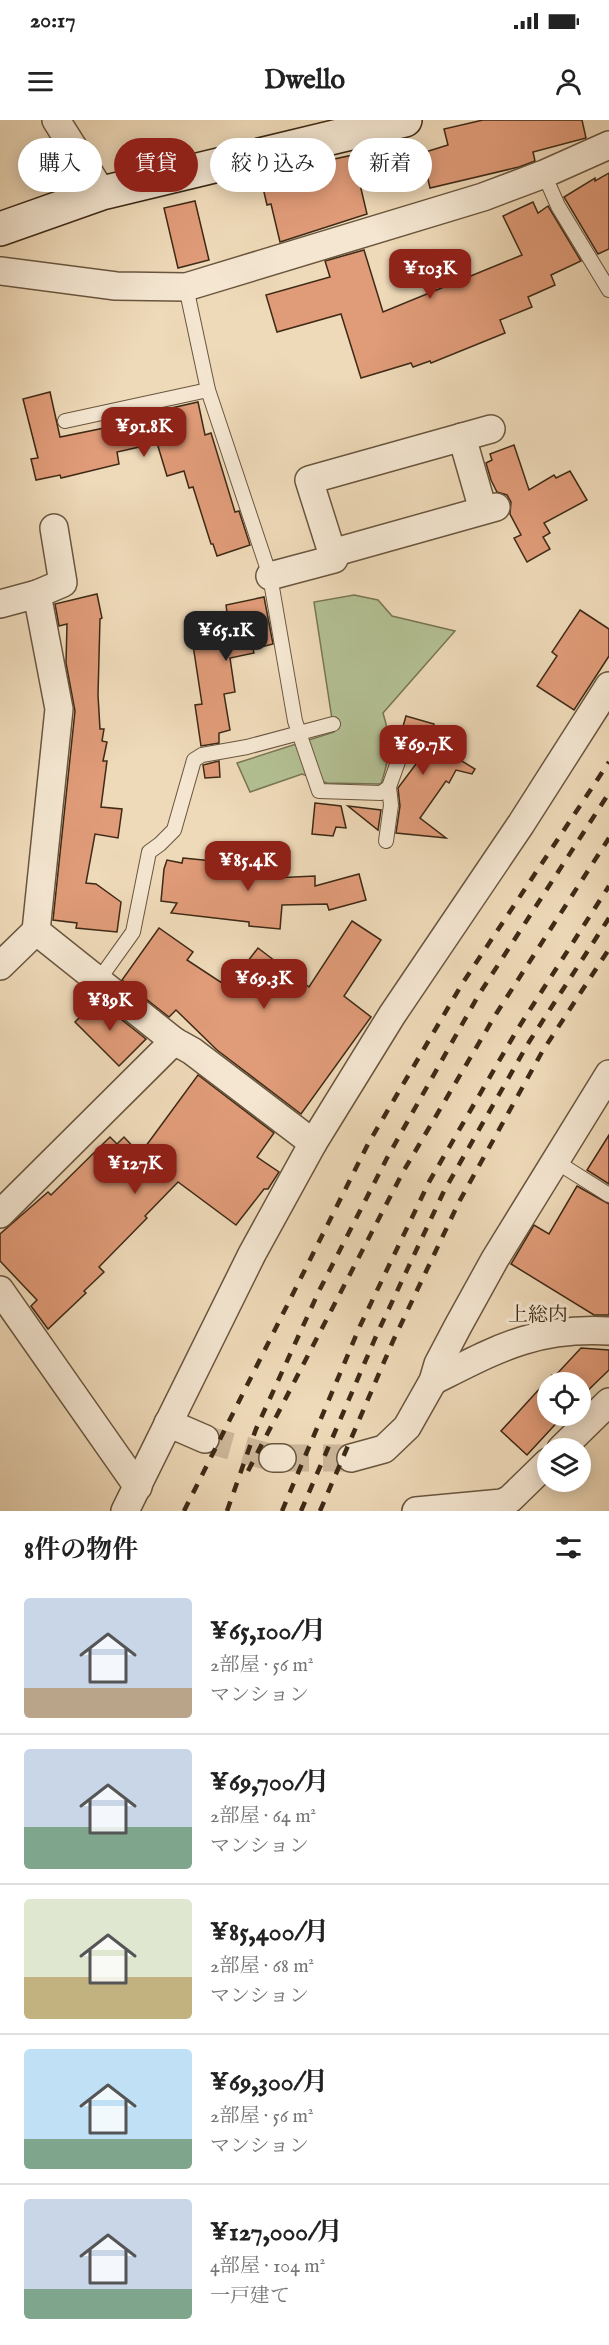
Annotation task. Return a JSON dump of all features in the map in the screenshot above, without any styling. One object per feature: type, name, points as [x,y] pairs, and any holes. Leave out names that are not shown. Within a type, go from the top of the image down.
[{"type":"main road","points":[[0,229],[102,193],[405,120]]},
{"type":"street","points":[[56,120],[102,193]]},
{"type":"street","points":[[0,271],[116,286],[186,287],[483,197],[544,174],[609,145]]},
{"type":"street","points":[[270,576],[334,559],[309,480],[491,429]]},
{"type":"street","points":[[332,553],[489,508],[462,437]]},
{"type":"street","points":[[0,604],[37,594],[63,583],[54,528]]},
{"type":"street","points":[[0,966],[36,931],[59,709],[37,594]]},
{"type":"street","points":[[125,1511],[252,1254],[313,1143],[392,1015],[521,824],[609,686]]},
{"type":"street","points":[[36,931],[174,1041],[192,1051],[313,1143]]},
{"type":"street","points":[[0,1214],[174,1041]]},
{"type":"street","points":[[351,1458],[384,1449],[408,1427],[433,1381],[438,1364],[469,1307],[555,1161],[607,1082]]},
{"type":"street","points":[[0,1290],[138,1487]]},
{"type":"street","points":[[433,1381],[520,1340],[571,1330],[609,1331]]},
{"type":"street","points":[[572,1438],[609,1402]]},
{"type":"street","points":[[168,1424],[205,1439]]},
{"type":"street","points":[[416,1511],[502,1503],[507,1505],[537,1474]]},
{"type":"lane","points":[[544,174],[558,206],[609,291]]},
{"type":"lane","points":[[186,287],[208,390],[270,576],[299,732],[319,791],[381,793],[389,786]]},
{"type":"lane","points":[[65,421],[208,390]]},
{"type":"lane","points":[[98,981],[134,932],[148,852],[174,830],[194,760],[202,754],[247,747],[333,724]]},
{"type":"lane","points":[[386,841],[391,805],[389,786],[399,759]]},
{"type":"lane","points":[[555,1161],[609,1195]]},
{"type":"green space","points":[[354,595],[378,600],[392,616],[455,631],[383,713],[388,732],[389,749],[381,784],[327,783],[302,774],[250,792],[237,763],[334,732],[314,602]]},
{"type":"building","points":[[483,120],[582,120],[586,138],[533,152],[535,161],[519,167],[432,188],[432,150],[448,145],[444,129]]},
{"type":"building","points":[[348,156],[348,192],[362,192],[367,214],[280,242],[271,204],[267,205],[264,192],[336,192],[336,159]]},
{"type":"building","points":[[609,173],[609,249],[598,254],[564,197],[595,178],[595,181]]},
{"type":"building","points":[[195,201],[209,260],[178,268],[164,208]]},
{"type":"building","points":[[533,202],[538,213],[548,206],[581,261],[551,275],[555,285],[528,297],[532,307],[500,320],[505,333],[431,363],[430,361],[413,367],[411,363],[361,378],[341,314],[277,332],[266,295],[330,277],[325,261],[364,250],[383,312],[522,255],[503,216]]},
{"type":"building","points":[[50,392],[60,437],[114,426],[124,423],[123,419],[198,402],[205,435],[211,433],[235,512],[239,511],[250,545],[217,556],[193,487],[189,488],[184,471],[167,476],[157,443],[117,452],[119,464],[61,478],[60,475],[36,480],[31,459],[38,458],[23,399]]},
{"type":"building","points":[[514,445],[529,490],[554,475],[556,478],[570,471],[587,500],[544,523],[550,533],[543,537],[550,549],[527,562],[514,538],[521,535],[510,514],[511,502],[507,495],[497,492],[486,463],[492,460],[490,454]]},
{"type":"building","points":[[97,594],[102,618],[100,619],[98,695],[100,729],[104,729],[102,741],[107,742],[103,761],[107,761],[101,807],[122,809],[118,838],[95,834],[86,883],[96,884],[121,902],[117,932],[76,928],[77,923],[53,920],[75,711],[66,663],[67,624],[59,626],[55,604]]},
{"type":"building","points":[[264,597],[273,644],[253,649],[254,653],[230,658],[235,692],[224,694],[230,730],[219,733],[219,743],[201,746],[195,705],[202,704],[193,645],[205,639],[214,622],[228,620],[226,605]]},
{"type":"building","points":[[580,610],[609,629],[609,656],[574,710],[537,686],[557,656],[552,652]]},
{"type":"building","points":[[406,716],[434,724],[433,728],[438,729],[434,744],[475,769],[472,774],[456,770],[449,783],[446,781],[420,818],[446,838],[396,833],[400,806],[398,788],[419,760],[408,757],[402,751],[403,748],[397,747]]},
{"type":"building","points":[[219,761],[220,777],[205,778],[203,765]]},
{"type":"building","points":[[315,803],[341,806],[346,828],[336,827],[333,836],[312,834]]},
{"type":"building","points":[[348,806],[381,810],[378,830]]},
{"type":"building","points":[[183,858],[273,871],[272,878],[315,876],[315,886],[359,874],[366,900],[329,910],[327,904],[282,905],[280,929],[249,926],[249,922],[171,913],[177,903],[161,901],[164,869],[167,860],[182,863]]},
{"type":"building","points":[[352,921],[381,940],[344,996],[371,1017],[301,1114],[217,1050],[176,1010],[169,1017],[122,980],[159,928],[193,952],[187,960],[228,987],[258,948],[309,987]]},
{"type":"building","points":[[97,1000],[146,1039],[119,1066],[75,1022]]},
{"type":"building","points":[[198,1075],[274,1133],[257,1157],[279,1172],[268,1189],[264,1189],[236,1225],[178,1182],[145,1216],[147,1218],[99,1267],[104,1272],[84,1291],[86,1293],[48,1329],[31,1306],[37,1300],[0,1261],[0,1234],[48,1192],[51,1195],[110,1137],[117,1144],[124,1137],[140,1154]]},
{"type":"building","points":[[609,1135],[609,1184],[587,1170]]},
{"type":"building","points":[[577,1186],[609,1204],[609,1315],[594,1315],[511,1264],[534,1225],[549,1234]]},
{"type":"building","points":[[581,1348],[609,1350],[609,1370],[591,1387],[591,1372],[559,1372]]},
{"type":"building","points":[[537,1391],[537,1426],[554,1426],[543,1438],[537,1438],[537,1444],[527,1455],[501,1431]]},
{"type":"tunnel","points":[[205,1439],[273,1458]]},
{"type":"tunnel","points":[[282,1458],[351,1458]]},
{"type":"railway","points":[[184,1511],[368,1144],[462,984],[609,762]]},
{"type":"railway","points":[[227,1511],[256,1429],[319,1291],[387,1158],[478,996],[609,793]]},
{"type":"railway","points":[[248,1471],[403,1172],[496,1014],[609,838]]},
{"type":"railway","points":[[282,1511],[360,1326],[429,1182],[517,1030],[609,886]]},
{"type":"railway","points":[[301,1511],[377,1334],[444,1191],[529,1042],[609,918]]},
{"type":"railway","points":[[320,1511],[393,1341],[459,1202],[542,1052],[609,949]]},
{"type":"district","name":"上総内","points":[[538,1315]]}]
